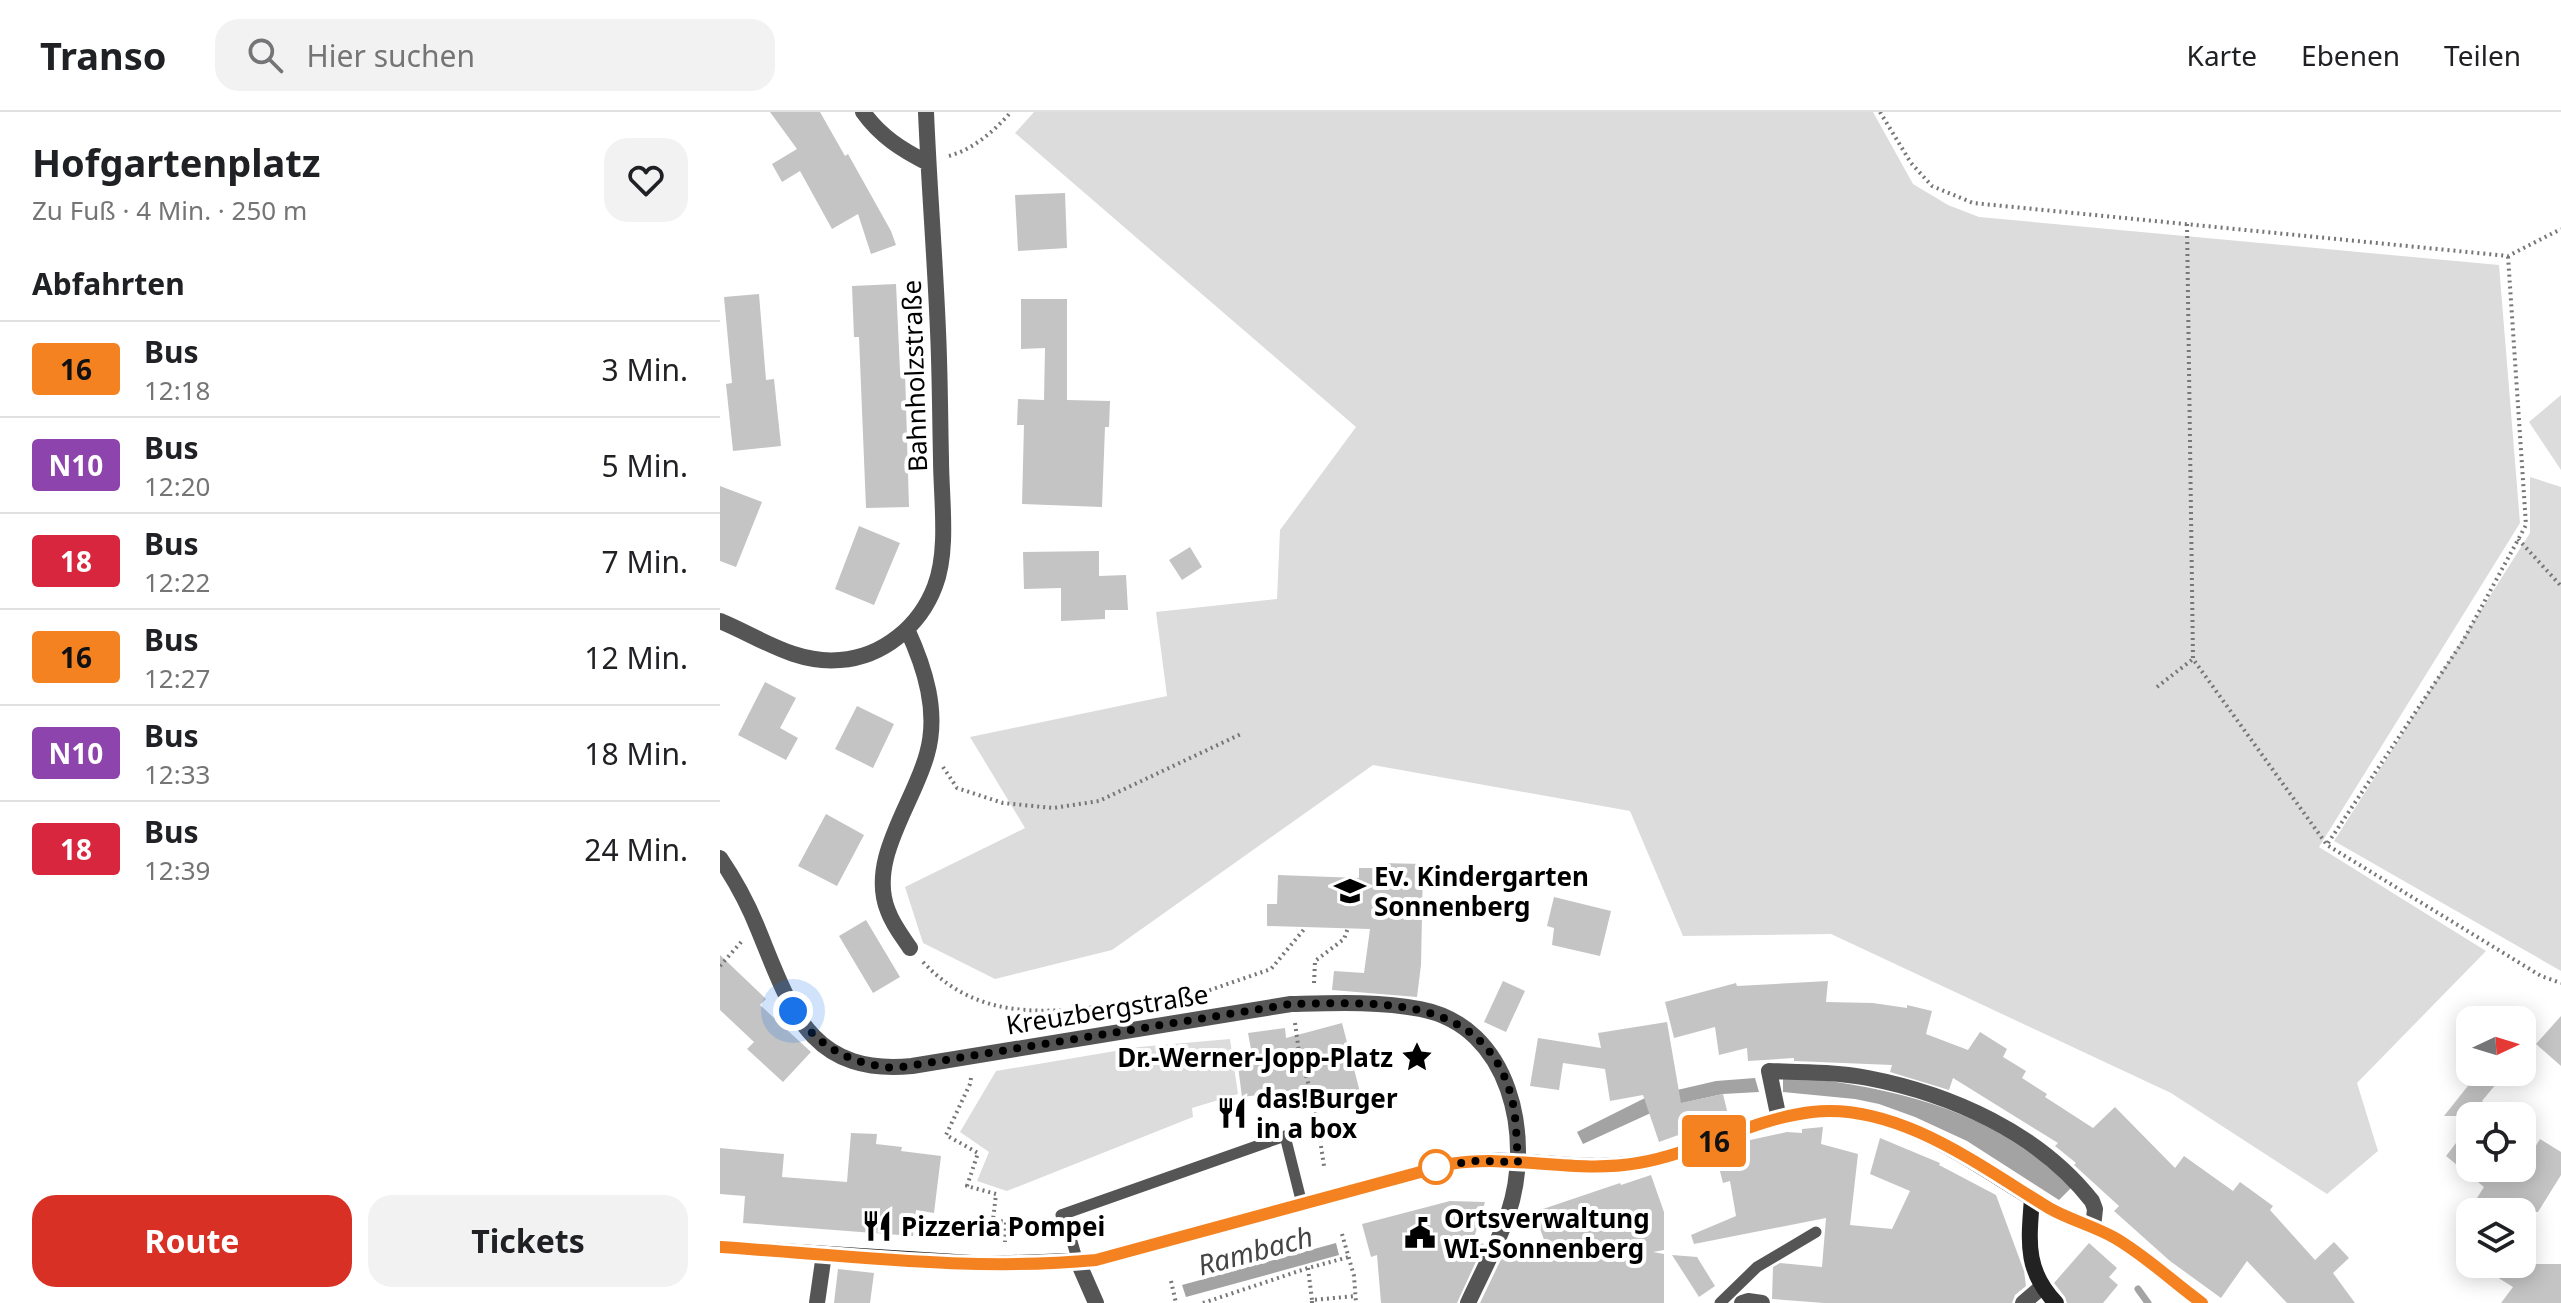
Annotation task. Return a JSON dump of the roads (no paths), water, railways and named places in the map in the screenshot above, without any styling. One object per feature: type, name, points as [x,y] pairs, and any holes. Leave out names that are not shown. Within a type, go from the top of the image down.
[{"type":"main road","points":[[720,1247],[987,1264],[1096,1260],[1450,1164],[1475,1161],[1599,1167],[1640,1163],[1779,1119],[1830,1111],[1887,1121],[1952,1149],[2055,1211],[2126,1245],[2202,1303]]},
{"type":"main road","points":[[2032,1198],[2029,1246],[2035,1273],[2056,1303]]},
{"type":"street","points":[[863,112],[874,127],[900,149],[928,163]]},
{"type":"street","name":"Bahnholzstraße","points":[[720,621],[788,653],[823,661],[851,659],[877,650],[907,629],[920,616],[937,583],[942,547],[938,332],[926,112]]},
{"type":"street","points":[[907,629],[921,660],[929,696],[931,727],[928,752],[912,799],[891,843],[883,871],[884,899],[888,911],[910,948]]},
{"type":"street","name":"Kreuzbergstraße","points":[[720,858],[757,926],[793,1011],[804,1026],[832,1050],[864,1064],[896,1068],[1291,1004],[1352,1003],[1420,1009],[1445,1017],[1468,1031],[1493,1057],[1509,1089],[1514,1111],[1518,1162],[1509,1212],[1468,1303]]},
{"type":"street","points":[[1779,1119],[1769,1071],[1865,1078],[1937,1097],[2001,1126],[2056,1163],[2092,1201],[2093,1228]]},
{"type":"street","points":[[817,1303],[824,1254]]},
{"type":"street","points":[[1078,1262],[1096,1303]]},
{"type":"street","points":[[2023,1303],[2042,1287]]},
{"type":"lane","points":[[1078,1262],[1061,1215],[1285,1136],[1302,1204]]},
{"type":"lane","points":[[1720,1303],[1757,1267],[1816,1232]]},
{"type":"waterway","name":"Rambach","points":[[2138,1289],[2148,1303]]},
{"type":"place","name":"Ev. Kindergarten Sonnenberg","points":[[1350,891]]},
{"type":"place","name":"Dr.-Werner-Jopp-Platz","points":[[1417,1057]]},
{"type":"place","name":"das!Burger in a box","points":[[1232,1113]]},
{"type":"place","name":"Pizzeria Pompei","points":[[877,1226]]},
{"type":"place","name":"Ortsverwaltung WI-Sonnenberg","points":[[1420,1233]]}]
